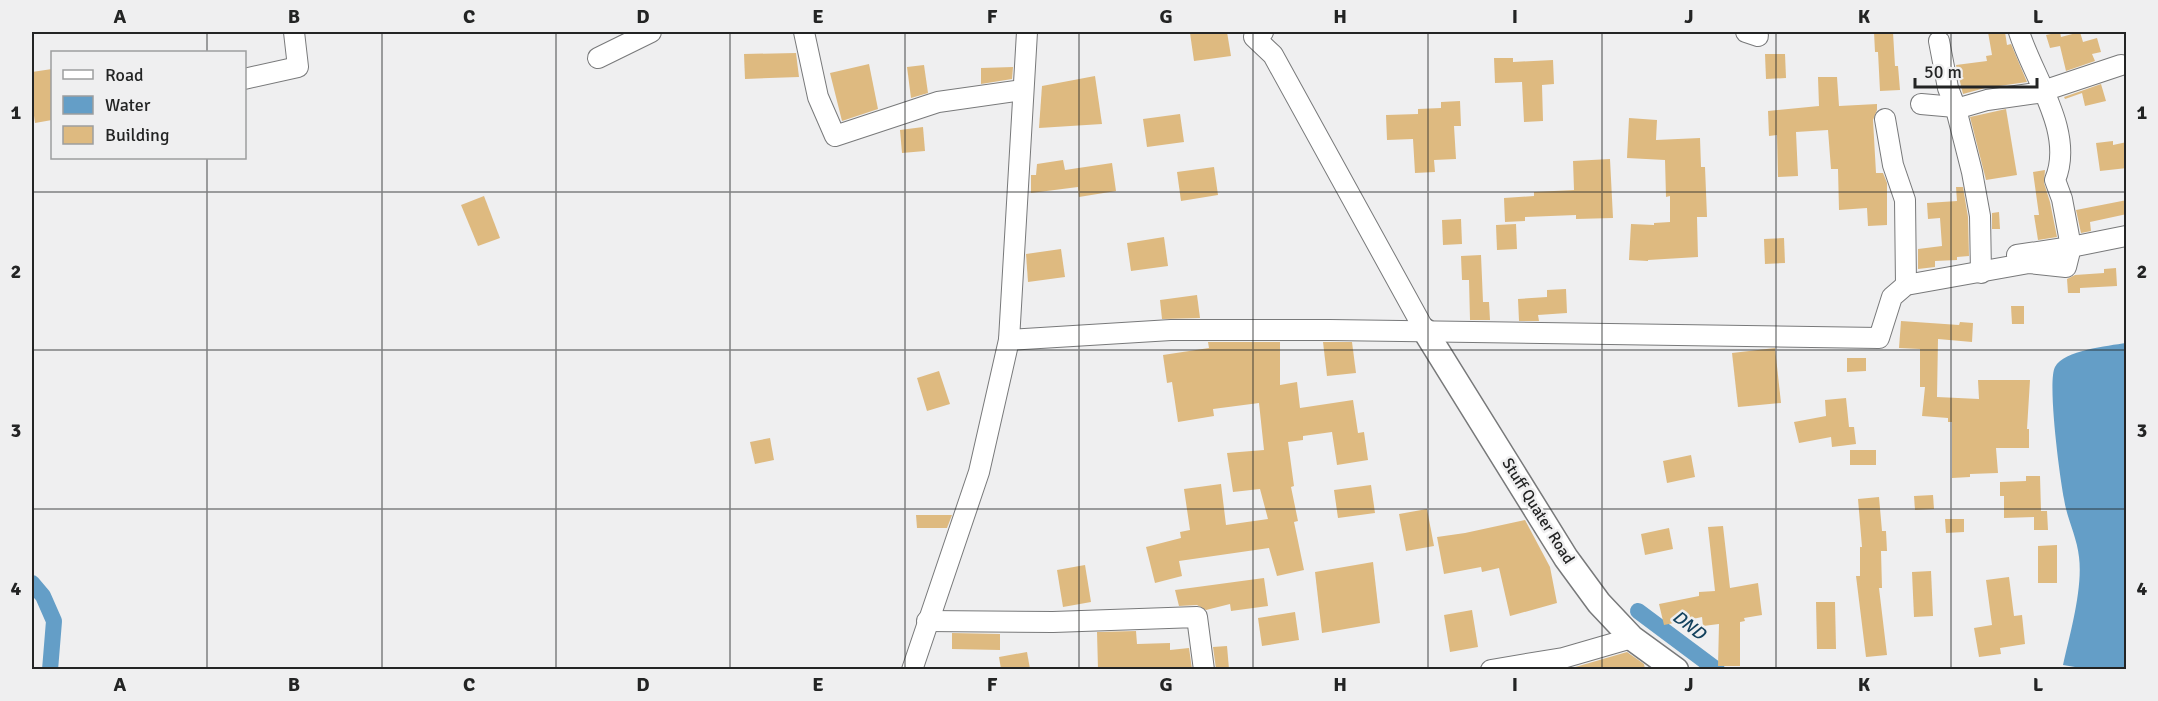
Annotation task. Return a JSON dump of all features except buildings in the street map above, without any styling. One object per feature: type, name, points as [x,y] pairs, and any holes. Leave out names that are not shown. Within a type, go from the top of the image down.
[{"type":"street","points":[[246,79],[297,67],[294,32]]},
{"type":"street","points":[[598,58],[651,32]]},
{"type":"street","points":[[804,32],[818,97],[835,136],[938,102],[1022,90]]},
{"type":"street","points":[[912,669],[979,472],[1009,340],[1027,32]]},
{"type":"street","points":[[1263,32],[1254,37],[1273,55],[1425,331]]},
{"type":"street","points":[[1009,340],[1171,330],[1425,331],[1879,338],[1892,297],[1906,285],[1981,266],[2029,264],[2066,267],[2071,247],[2062,199],[2055,180],[2060,166],[2061,152],[2050,103],[2025,53],[2019,32]]},
{"type":"street","points":[[1939,41],[1948,88],[1956,109],[1972,172],[1980,216],[1981,266]]},
{"type":"street","points":[[1921,104],[1956,107],[1956,109],[1987,100],[2037,93],[2121,65]]},
{"type":"street","points":[[1885,119],[1893,165],[1905,200],[1906,285]]},
{"type":"street","points":[[2071,247],[2127,236]]},
{"type":"street","name":"Stuff Quater Road","points":[[1425,331],[1566,558],[1599,603],[1632,638],[1676,669]]},
{"type":"street","points":[[927,621],[1053,622],[1197,617],[1204,669]]},
{"type":"street","points":[[1491,669],[1565,664],[1632,638]]},
{"type":"water","points":[[2126,343],[2126,669],[2087,669],[2063,665],[2075,611],[2080,569],[2078,550],[2065,506],[2060,472],[2053,410],[2053,376],[2055,367],[2067,356]]},
{"type":"waterway","points":[[32,583],[43,596],[54,621],[50,670]]},
{"type":"waterway","name":"DND","points":[[1638,611],[1717,670]]}]
